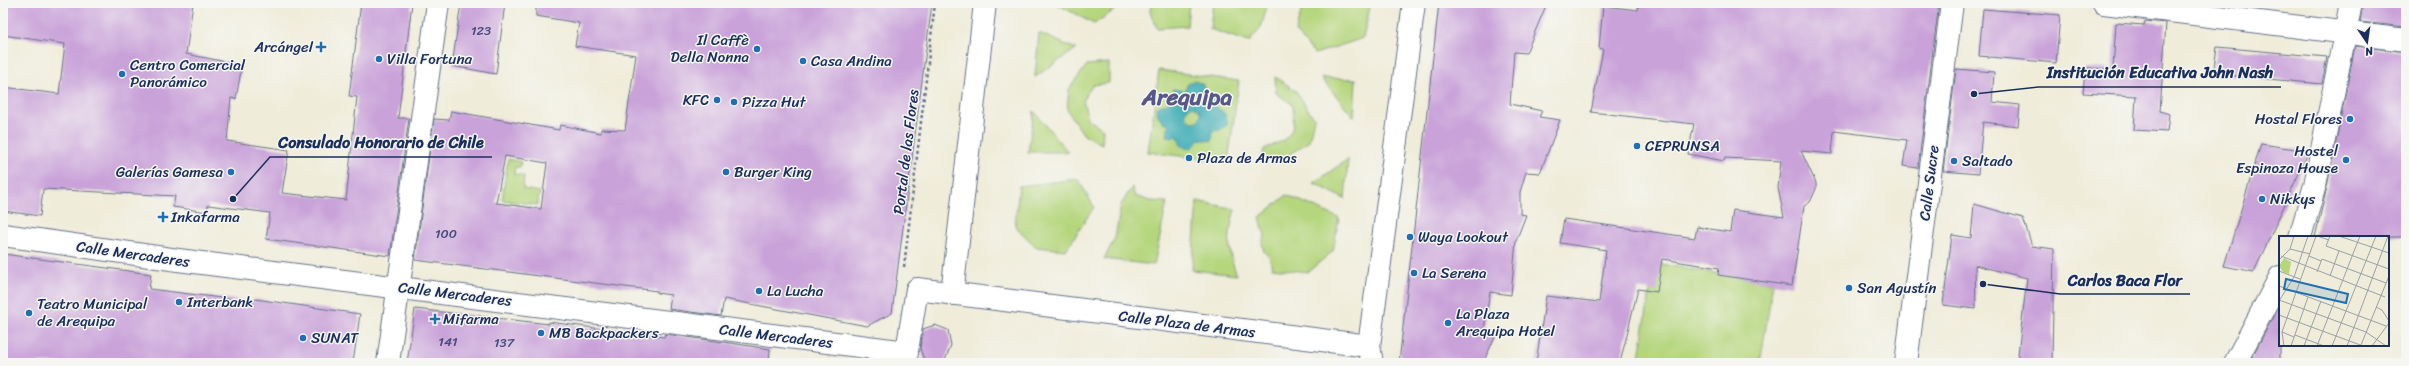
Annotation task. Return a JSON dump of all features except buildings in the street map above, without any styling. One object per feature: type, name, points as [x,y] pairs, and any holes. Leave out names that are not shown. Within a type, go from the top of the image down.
[{"type":"street","points":[[388,363],[438,3]]},
{"type":"street","points":[[952,294],[985,3]]},
{"type":"street","name":"Calle Plaza de Armas","points":[[917,289],[1370,355],[1414,3]]},
{"type":"street","name":"Calle Sucre","points":[[1906,363],[1952,3]]},
{"type":"street","points":[[2104,3],[2406,40]]},
{"type":"street","points":[[2300,236],[2316,185],[2344,32],[2351,3]]},
{"type":"street","name":"Calle Mercaderes","points":[[3,235],[178,260],[398,287],[906,358]]},
{"type":"street","points":[[2235,363],[2279,279]]},
{"type":"street","points":[[906,358],[917,289]]},
{"type":"path","name":"Portal de las Flores","points":[[917,289],[901,288],[935,3]]},
{"type":"green space","points":[[1055,3],[1119,3],[1119,7],[1094,24]]},
{"type":"green space","points":[[1151,3],[1189,3],[1187,26],[1157,28],[1150,12]]},
{"type":"green space","points":[[1213,3],[1268,3],[1261,28],[1249,42],[1210,29]]},
{"type":"green space","points":[[1304,3],[1368,3],[1370,7],[1363,38],[1315,54],[1295,32]]},
{"type":"green space","points":[[1039,33],[1076,49],[1035,77]]},
{"type":"green space","points":[[1109,63],[1109,83],[1092,85],[1083,100],[1088,119],[1103,129],[1102,144],[1084,135],[1067,110],[1069,89],[1087,65]]},
{"type":"green space","points":[[1159,70],[1239,81],[1228,162],[1148,152]]},
{"type":"green space","points":[[1275,77],[1295,90],[1314,118],[1309,141],[1286,157],[1262,161],[1264,149],[1281,142],[1286,138],[1290,134],[1293,123],[1293,105],[1276,93]]},
{"type":"green space","points":[[1321,78],[1356,79],[1354,117]]},
{"type":"green space","points":[[1034,111],[1068,152],[1028,152]]},
{"type":"green space","points":[[508,159],[521,162],[520,167],[515,167],[514,174],[524,176],[523,189],[540,192],[537,205],[502,200]]},
{"type":"green space","points":[[1348,159],[1345,199],[1314,183]]},
{"type":"green space","points":[[1078,179],[1094,207],[1066,250],[1036,247],[1015,226],[1019,186]]},
{"type":"green space","points":[[1132,187],[1135,196],[1150,201],[1167,202],[1154,265],[1104,259],[1115,238],[1121,205]]},
{"type":"green space","points":[[1287,195],[1339,218],[1333,251],[1308,272],[1272,268],[1269,256],[1264,252],[1262,243],[1265,236],[1260,217]]},
{"type":"green space","points":[[1197,201],[1235,209],[1231,226],[1230,250],[1237,275],[1192,270]]},
{"type":"green space","points":[[1655,263],[1773,283],[1760,363],[1638,363]]},
{"type":"water","points":[[1194,80],[1205,86],[1206,93],[1217,95],[1216,108],[1225,114],[1227,119],[1227,125],[1220,130],[1213,131],[1212,141],[1199,139],[1191,148],[1185,148],[1180,144],[1179,137],[1167,136],[1169,124],[1163,122],[1157,114],[1158,107],[1172,101],[1173,89],[1185,91],[1187,85]],"holes":[[[1194,106],[1199,110],[1201,115],[1198,121],[1192,122],[1187,119],[1185,113],[1188,108]]]},
{"type":"place","name":"Arcángel","points":[[321,47]]},
{"type":"place","name":"Il Caffè Della Nonna","points":[[757,49]]},
{"type":"place","name":"Villa Fortuna","points":[[379,59]]},
{"type":"place","name":"Casa Andina","points":[[803,61]]},
{"type":"place","name":"Centro Comercial Panorámico","points":[[122,74]]},
{"type":"place","name":"Institución Educativa John Nash","points":[[1974,94]]},
{"type":"place","name":"KFC","points":[[717,100]]},
{"type":"place","name":"Pizza Hut","points":[[734,102]]},
{"type":"place","name":"Hostal Flores","points":[[2350,119]]},
{"type":"place","name":"CEPRUNSA","points":[[1637,146]]},
{"type":"place","name":"Plaza de Armas","points":[[1189,158]]},
{"type":"place","name":"Hostel Espinoza House","points":[[2346,160]]},
{"type":"place","name":"Saltado","points":[[1954,161]]},
{"type":"place","name":"Galerías Gamesa","points":[[231,172]]},
{"type":"place","name":"Burger King","points":[[726,172]]},
{"type":"place","name":"Consulado Honorario de Chile","points":[[233,199]]},
{"type":"place","name":"Nikkys","points":[[2262,199]]},
{"type":"place","name":"Inkafarma","points":[[163,217]]},
{"type":"place","name":"Waya Lookout","points":[[1410,237]]},
{"type":"place","name":"La Serena","points":[[1414,273]]},
{"type":"place","name":"Carlos Baca Flor","points":[[1983,284]]},
{"type":"place","name":"San Agustín","points":[[1849,288]]},
{"type":"place","name":"La Lucha","points":[[759,291]]},
{"type":"place","name":"Interbank","points":[[179,302]]},
{"type":"place","name":"Teatro Municipal de Arequipa","points":[[29,313]]},
{"type":"place","name":"Mifarma","points":[[435,319]]},
{"type":"place","name":"La Plaza Arequipa Hotel","points":[[1448,323]]},
{"type":"place","name":"MB Backpackers","points":[[541,333]]},
{"type":"place","name":"SUNAT","points":[[303,338]]},
{"type":"district","name":"Arequipa","points":[[1187,97]]}]
